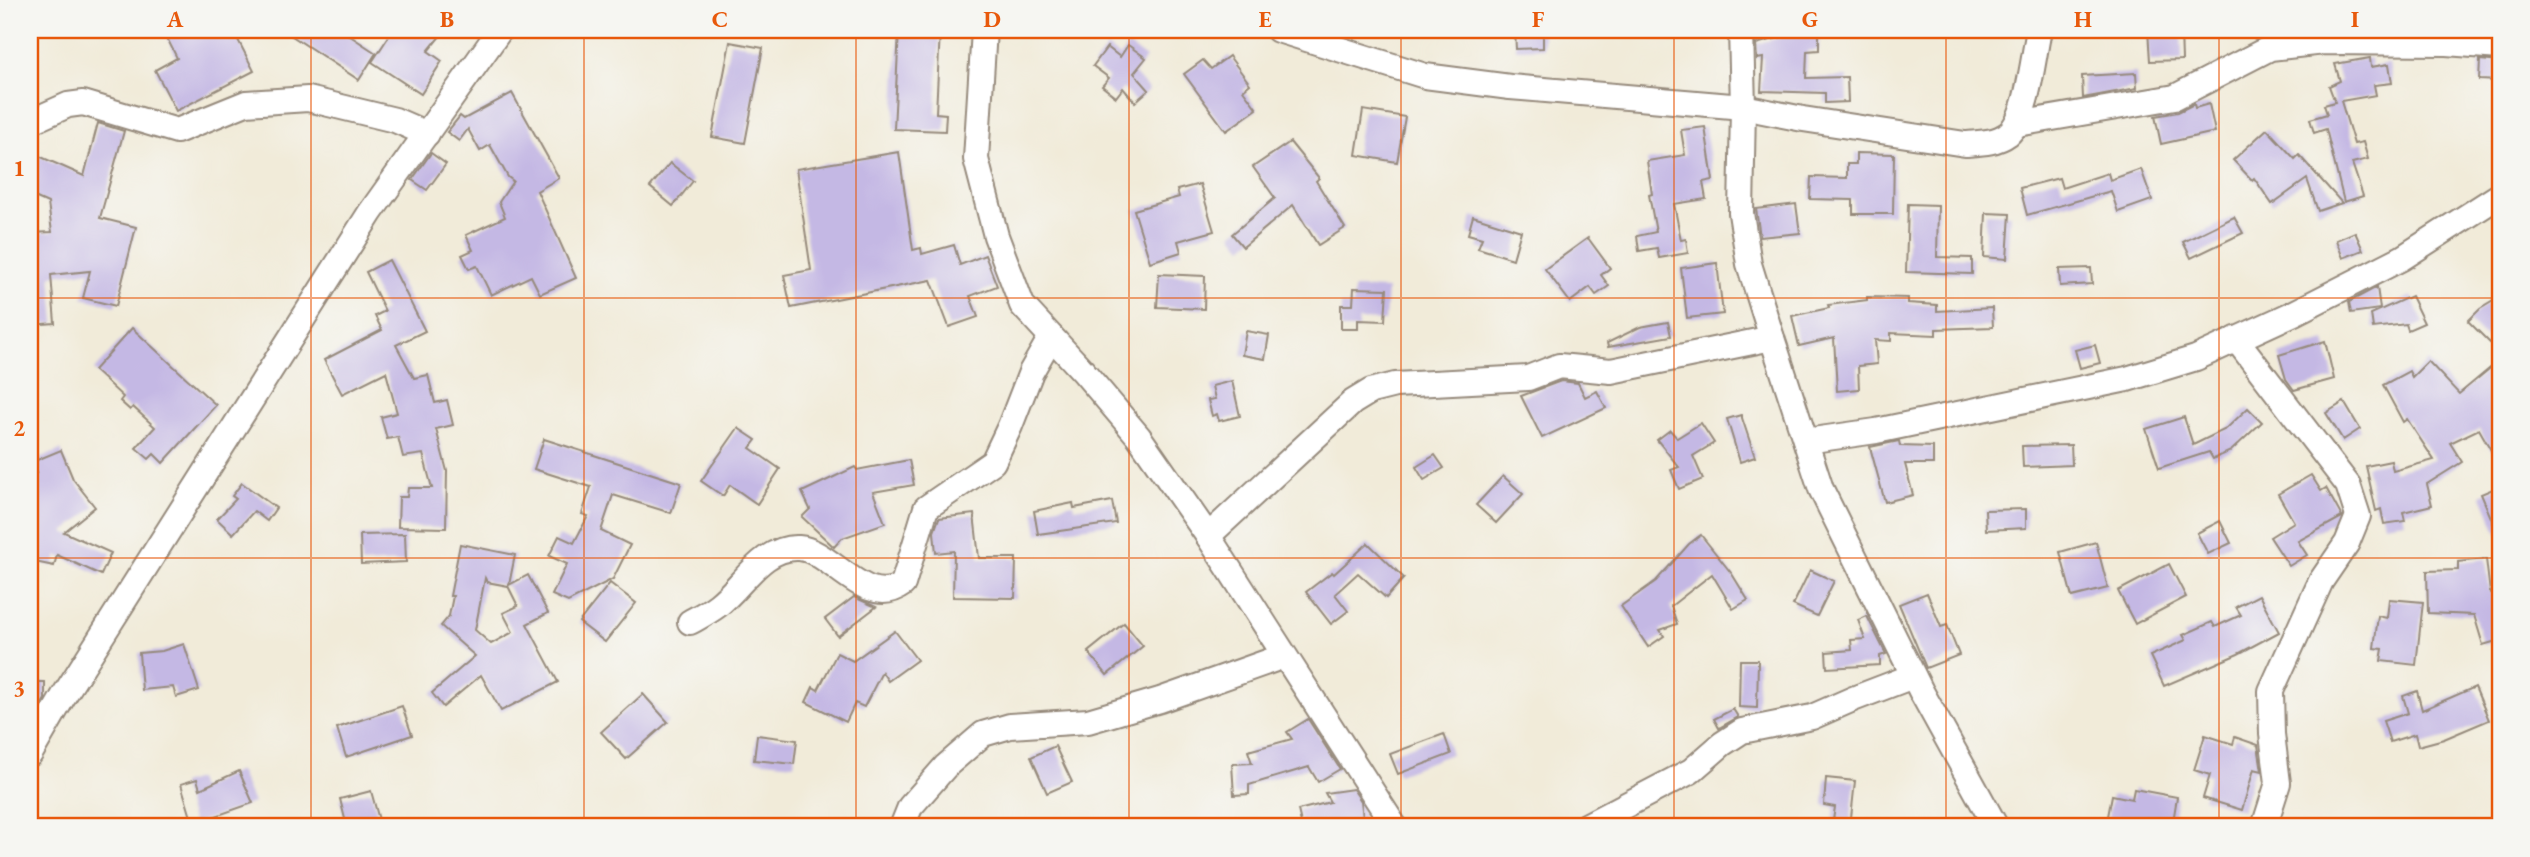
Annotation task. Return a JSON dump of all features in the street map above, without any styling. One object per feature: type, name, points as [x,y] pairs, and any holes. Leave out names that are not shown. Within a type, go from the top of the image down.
[{"type":"street","points":[[30,754],[63,697],[370,213],[500,30]]},
{"type":"street","points":[[984,30],[976,159],[996,236],[1021,305],[1139,437],[1208,537],[1395,827]]},
{"type":"street","points":[[1278,30],[1425,76],[1510,87],[1743,107],[1965,144],[1991,142],[2006,136],[2017,124],[2039,30]]},
{"type":"street","points":[[1741,30],[1741,213],[1749,264],[1772,338],[1821,489],[1913,676],[1996,827]]},
{"type":"street","points":[[2017,124],[2175,97],[2270,48],[2324,42],[2446,43],[2500,47]]},
{"type":"street","points":[[30,121],[68,105],[83,103],[177,131],[246,103],[309,99],[395,120],[427,134]]},
{"type":"street","points":[[1805,441],[1877,431],[2127,379],[2196,358],[2294,313],[2402,258],[2500,195]]},
{"type":"street","points":[[690,622],[719,605],[765,558],[789,549],[802,548],[863,585],[882,592],[893,591],[903,584],[926,508],[993,462],[1031,372],[1051,337]]},
{"type":"street","points":[[1208,537],[1353,402],[1371,391],[1395,385],[1528,378],[1559,366],[1611,371],[1772,338]]},
{"type":"street","points":[[2236,339],[2348,485],[2358,516],[2347,543],[2321,581],[2272,691],[2272,734],[2278,783],[2264,827]]},
{"type":"street","points":[[902,827],[910,807],[946,766],[983,734],[1010,726],[1088,721],[1284,656]]},
{"type":"street","points":[[1584,827],[1690,771],[1742,731],[1812,717],[1913,676]]},
{"type":"building","points":[[163,30],[233,30],[254,71],[176,111],[155,70],[177,58]]},
{"type":"building","points":[[283,30],[341,30],[376,53],[359,80]]},
{"type":"building","points":[[393,30],[445,30],[428,51],[442,61],[421,94],[372,62]]},
{"type":"building","points":[[899,30],[940,30],[936,113],[946,114],[945,131],[894,129]]},
{"type":"building","points":[[1515,30],[1543,30],[1543,48],[1516,49]]},
{"type":"building","points":[[2148,30],[2181,30],[2182,60],[2150,61]]},
{"type":"building","points":[[1819,32],[1819,50],[1807,51],[1806,78],[1847,77],[1848,102],[1825,103],[1825,93],[1761,91],[1763,58],[1757,59],[1756,44],[1796,33]]},
{"type":"building","points":[[730,42],[763,48],[745,143],[712,137]]},
{"type":"building","points":[[1128,45],[1146,58],[1134,73],[1149,90],[1135,102],[1123,88],[1116,97],[1102,86],[1109,78],[1093,66],[1107,47],[1120,57]]},
{"type":"building","points":[[1229,56],[1250,84],[1243,90],[1257,109],[1226,131],[1184,74],[1203,60],[1211,69]]},
{"type":"building","points":[[2370,58],[2371,67],[2389,64],[2392,83],[2374,85],[2376,95],[2341,101],[2354,144],[2363,142],[2368,159],[2352,163],[2363,196],[2344,202],[2326,129],[2314,133],[2310,119],[2327,114],[2324,105],[2335,102],[2329,86],[2340,81],[2335,64]]},
{"type":"building","points":[[2480,60],[2500,62],[2500,81],[2479,80]]},
{"type":"building","points":[[2136,73],[2137,88],[2083,98],[2082,76]]},
{"type":"building","points":[[512,93],[559,178],[537,191],[576,278],[540,294],[531,276],[491,295],[477,266],[469,269],[462,255],[473,250],[466,235],[505,217],[499,202],[513,181],[490,145],[480,151],[468,129],[459,141],[447,132],[460,116],[464,119]]},
{"type":"building","points":[[2194,104],[2195,108],[2209,104],[2215,132],[2161,144],[2155,116],[2178,112]]},
{"type":"building","points":[[1363,110],[1405,117],[1397,162],[1356,155]]},
{"type":"building","points":[[98,123],[124,131],[100,218],[136,227],[116,306],[83,298],[90,271],[51,275],[55,323],[30,325],[30,233],[52,232],[48,203],[30,195],[30,152],[84,176]]},
{"type":"building","points":[[1705,127],[1713,180],[1703,182],[1706,199],[1674,204],[1681,240],[1686,239],[1688,253],[1659,258],[1657,248],[1639,251],[1637,236],[1656,232],[1649,195],[1652,194],[1647,161],[1685,155],[1681,130]]},
{"type":"building","points":[[2267,129],[2295,159],[2299,155],[2342,203],[2318,211],[2307,179],[2272,204],[2254,178],[2252,180],[2233,160]]},
{"type":"building","points":[[1290,142],[1319,178],[1316,181],[1345,228],[1318,245],[1293,205],[1243,247],[1232,234],[1275,198],[1253,167]]},
{"type":"building","points":[[899,152],[913,250],[921,248],[922,254],[954,245],[960,265],[985,255],[997,286],[970,296],[978,317],[949,327],[931,280],[791,308],[784,275],[811,270],[796,169]]},
{"type":"building","points":[[431,153],[446,164],[427,190],[412,180]]},
{"type":"building","points":[[1856,153],[1894,154],[1893,214],[1853,214],[1853,200],[1810,199],[1811,177],[1847,178],[1847,164],[1856,164]]},
{"type":"building","points":[[670,163],[693,181],[673,206],[650,187]]},
{"type":"building","points":[[2141,169],[2152,200],[2118,212],[2111,191],[2027,215],[2020,188],[2059,178],[2062,188],[2108,173],[2110,180]]},
{"type":"building","points":[[1200,184],[1214,231],[1178,241],[1181,252],[1150,262],[1134,210],[1179,197],[1177,190]]},
{"type":"building","points":[[1796,204],[1800,233],[1760,237],[1756,209]]},
{"type":"building","points":[[1908,204],[1938,205],[1937,257],[1972,258],[1972,274],[1906,272]]},
{"type":"building","points":[[1986,213],[2010,214],[2007,259],[1984,257]]},
{"type":"building","points":[[1473,216],[1521,231],[1513,259],[1478,248],[1482,238],[1468,234]]},
{"type":"building","points":[[2234,217],[2243,233],[2191,258],[2183,242]]},
{"type":"building","points":[[2355,232],[2363,250],[2343,258],[2336,240]]},
{"type":"building","points":[[1588,238],[1610,268],[1601,275],[1609,286],[1596,295],[1590,287],[1570,302],[1545,269]]},
{"type":"building","points":[[389,260],[425,331],[396,345],[414,378],[428,375],[435,403],[447,400],[453,425],[436,429],[447,471],[446,528],[398,527],[399,497],[407,497],[408,488],[432,488],[423,454],[403,457],[398,437],[387,439],[381,417],[397,413],[386,372],[342,394],[324,360],[382,330],[375,316],[385,311],[366,272]]},
{"type":"building","points":[[1717,263],[1723,314],[1687,318],[1681,268]]},
{"type":"building","points":[[2091,268],[2092,284],[2060,286],[2059,269]]},
{"type":"building","points":[[1159,274],[1205,276],[1204,309],[1157,307]]},
{"type":"building","points":[[2377,287],[2380,309],[2351,313],[2349,302]]},
{"type":"building","points":[[1354,288],[1387,289],[1385,321],[1358,320],[1358,329],[1341,329],[1341,305],[1353,305]]},
{"type":"building","points":[[2411,296],[2424,323],[2408,330],[2406,324],[2373,328],[2371,314]]},
{"type":"building","points":[[1867,297],[1908,298],[1908,303],[1937,305],[1937,311],[1992,308],[1993,327],[1936,329],[1936,335],[1891,333],[1891,341],[1875,340],[1877,364],[1858,366],[1859,389],[1837,391],[1834,338],[1799,346],[1792,316],[1829,308],[1828,305],[1867,300]]},
{"type":"building","points":[[2500,297],[2500,353],[2468,321],[2480,309]]},
{"type":"building","points":[[1668,322],[1671,336],[1608,347],[1607,343],[1640,327]]},
{"type":"building","points":[[132,328],[216,405],[163,463],[154,454],[149,459],[136,448],[155,427],[133,407],[130,410],[120,401],[123,397],[94,370]]},
{"type":"building","points":[[1246,331],[1269,335],[1265,359],[1242,355]]},
{"type":"building","points":[[2325,341],[2334,379],[2294,390],[2286,379],[2279,355]]},
{"type":"building","points":[[2095,345],[2100,363],[2080,368],[2075,350]]},
{"type":"building","points":[[2500,360],[2500,466],[2479,429],[2450,443],[2462,462],[2427,484],[2432,505],[2403,512],[2405,521],[2384,524],[2381,509],[2376,511],[2366,466],[2391,461],[2393,471],[2434,460],[2407,419],[2403,422],[2383,385],[2409,371],[2412,377],[2428,361],[2459,394]]},
{"type":"building","points":[[1232,381],[1240,416],[1219,421],[1217,414],[1212,416],[1208,400],[1215,399],[1212,386]]},
{"type":"building","points":[[1561,381],[1578,383],[1585,397],[1597,391],[1606,408],[1542,438],[1521,396]]},
{"type":"building","points":[[2344,402],[2360,429],[2343,440],[2326,413]]},
{"type":"building","points":[[2248,408],[2262,422],[2231,451],[2213,459],[2209,452],[2159,468],[2146,429],[2184,417],[2193,445],[2226,429]]},
{"type":"building","points":[[1741,415],[1755,457],[1740,462],[1727,419]]},
{"type":"building","points":[[1701,423],[1714,443],[1693,456],[1703,479],[1679,489],[1671,470],[1679,467],[1657,440],[1670,430],[1677,438]]},
{"type":"building","points":[[738,428],[756,440],[750,448],[780,469],[757,504],[730,485],[723,496],[701,481]]},
{"type":"building","points":[[544,439],[681,483],[671,513],[613,495],[601,531],[630,545],[613,579],[568,602],[552,595],[567,564],[549,556],[559,536],[574,543],[588,516],[582,514],[591,487],[534,469]]},
{"type":"building","points":[[1899,441],[1900,446],[1933,447],[1933,464],[1905,464],[1913,495],[1885,502],[1870,447]]},
{"type":"building","points":[[2071,445],[2072,465],[2023,467],[2022,446]]},
{"type":"building","points":[[61,450],[73,479],[95,507],[64,532],[111,553],[101,575],[57,555],[54,566],[30,561],[30,474],[37,473],[32,462]]},
{"type":"building","points":[[1435,455],[1444,468],[1424,480],[1416,467]]},
{"type":"building","points":[[909,460],[914,485],[873,492],[885,523],[842,538],[834,547],[802,517],[810,509],[802,492],[855,467],[857,470]]},
{"type":"building","points":[[2311,475],[2321,491],[2326,488],[2342,517],[2298,541],[2307,555],[2289,566],[2270,537],[2294,522],[2278,494]]},
{"type":"building","points":[[1503,476],[1523,494],[1496,523],[1476,505]]},
{"type":"building","points":[[242,483],[276,508],[267,521],[254,511],[233,534],[217,519],[236,499],[232,496]]},
{"type":"building","points":[[2500,486],[2500,539],[2481,494]]},
{"type":"building","points":[[1112,501],[1116,523],[1038,534],[1034,511],[1073,503],[1074,508]]},
{"type":"building","points":[[2026,509],[2026,528],[1986,530],[1985,510]]},
{"type":"building","points":[[974,514],[979,558],[1016,558],[1015,598],[953,597],[954,551],[936,553],[934,532],[939,518]]},
{"type":"building","points":[[2220,521],[2231,543],[2208,554],[2197,533]]},
{"type":"building","points":[[405,534],[406,562],[361,564],[360,535]]},
{"type":"building","points":[[1701,535],[1732,574],[1748,600],[1733,609],[1712,574],[1671,606],[1677,624],[1660,630],[1664,636],[1648,647],[1621,606],[1656,581],[1689,544]]},
{"type":"building","points":[[2096,542],[2108,588],[2072,597],[2060,552]]},
{"type":"building","points":[[1368,543],[1404,578],[1386,598],[1358,573],[1335,594],[1348,611],[1331,624],[1306,592],[1332,572],[1334,574]]},
{"type":"building","points":[[460,544],[515,555],[509,585],[528,575],[548,613],[527,624],[558,682],[501,711],[481,675],[443,707],[432,693],[475,656],[441,626],[449,616],[453,596],[450,596]],"holes":[[[485,578],[487,582],[508,586],[518,606],[503,613],[513,632],[491,644],[475,630]]]},
{"type":"building","points":[[2486,559],[2490,593],[2500,590],[2500,640],[2483,645],[2474,615],[2428,613],[2427,571],[2458,570],[2458,562]]},
{"type":"building","points":[[2169,564],[2186,597],[2135,624],[2118,591]]},
{"type":"building","points":[[1810,570],[1834,581],[1817,616],[1793,605]]},
{"type":"building","points":[[610,583],[636,603],[605,642],[579,622]]},
{"type":"building","points":[[1927,593],[1941,627],[1947,625],[1959,655],[1926,668],[1899,604]]},
{"type":"building","points":[[2259,595],[2279,632],[2238,654],[2164,686],[2150,656],[2186,640],[2183,635],[2212,622],[2215,627],[2241,615],[2236,607]]},
{"type":"building","points":[[854,597],[876,607],[838,636],[825,619]]},
{"type":"building","points":[[2389,599],[2423,602],[2416,665],[2381,661],[2383,649],[2374,648],[2378,616],[2387,618]]},
{"type":"building","points":[[1867,616],[1886,654],[1880,656],[1880,665],[1827,668],[1826,652],[1852,650],[1851,640],[1865,639],[1858,620]]},
{"type":"building","points":[[1124,623],[1143,646],[1107,675],[1088,652]]},
{"type":"building","points":[[895,631],[917,660],[888,681],[882,672],[864,707],[855,703],[846,722],[806,702],[813,687],[818,690],[837,653],[853,661]]},
{"type":"building","points":[[184,644],[199,690],[176,697],[173,687],[142,690],[139,653],[162,651]]},
{"type":"building","points":[[1740,660],[1758,660],[1757,708],[1739,707]]},
{"type":"building","points":[[30,682],[45,682],[45,699],[40,707],[30,706]]},
{"type":"building","points":[[2475,687],[2489,720],[2444,739],[2418,746],[2415,734],[2390,742],[2383,721],[2408,713],[2403,696],[2417,691],[2422,710]]},
{"type":"building","points":[[643,694],[668,722],[626,759],[601,732]]},
{"type":"building","points":[[402,706],[412,735],[346,757],[337,728]]},
{"type":"building","points":[[1733,709],[1738,717],[1719,728],[1714,719]]},
{"type":"building","points":[[1308,719],[1340,769],[1318,782],[1309,767],[1249,785],[1249,794],[1234,795],[1232,764],[1252,763],[1248,751],[1292,739],[1287,732]]},
{"type":"building","points":[[1444,734],[1451,754],[1398,774],[1390,754]]},
{"type":"building","points":[[757,735],[797,740],[794,764],[754,760]]},
{"type":"building","points":[[2205,735],[2233,744],[2235,737],[2258,745],[2262,771],[2254,769],[2242,810],[2203,798],[2210,775],[2194,770]]},
{"type":"building","points":[[1055,746],[1072,782],[1047,793],[1031,757]]},
{"type":"building","points":[[239,771],[253,803],[193,824],[181,784],[197,779],[200,789]]},
{"type":"building","points":[[1826,778],[1855,781],[1850,827],[1832,827],[1835,807],[1824,805]]},
{"type":"building","points":[[1353,789],[1361,801],[1364,827],[1302,827],[1298,810],[1330,802],[1325,793]]},
{"type":"building","points":[[2134,789],[2177,797],[2173,822],[2147,818],[2146,827],[2106,827],[2112,795],[2132,799]]},
{"type":"building","points":[[371,791],[381,827],[347,827],[340,799]]}]
